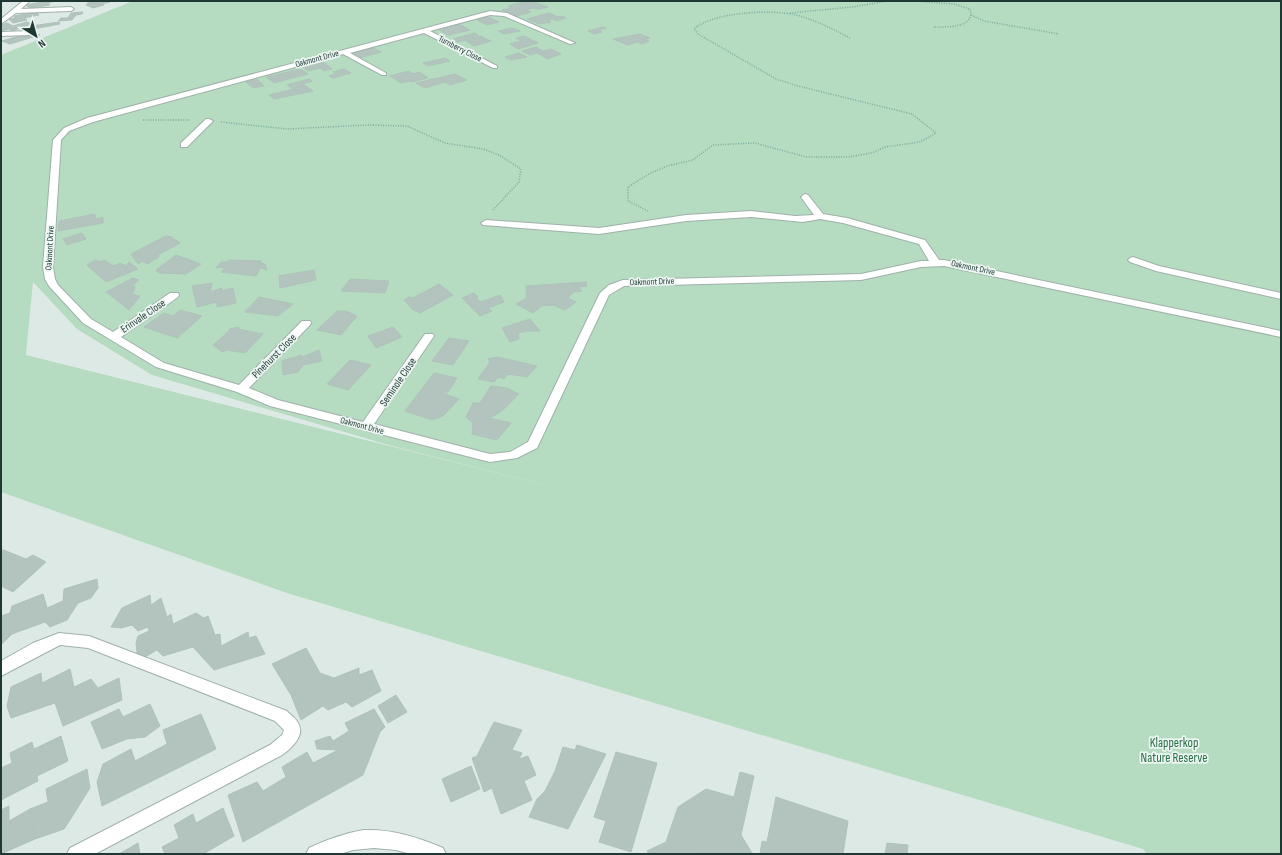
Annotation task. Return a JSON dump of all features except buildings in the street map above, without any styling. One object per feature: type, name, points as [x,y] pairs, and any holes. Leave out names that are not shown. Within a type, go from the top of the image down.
[{"type":"street","points":[[1,22],[27,1]]},
{"type":"street","points":[[1,12],[71,9]]},
{"type":"street","name":"Oakmont Drive","points":[[572,43],[499,13],[487,14],[90,120],[73,126],[60,135],[57,140],[48,267],[50,279],[87,321],[160,366],[241,389],[274,403],[366,428],[490,458],[506,458],[516,455],[527,449],[536,440],[605,293],[613,287],[624,283],[861,277],[935,262],[956,264],[1281,334]]},
{"type":"street","name":"Turnberry Close","points":[[424,30],[495,67]]},
{"type":"street","points":[[1,34],[30,33]]},
{"type":"street","points":[[344,52],[384,74]]},
{"type":"street","points":[[184,145],[209,121]]},
{"type":"street","points":[[805,197],[820,216]]},
{"type":"street","points":[[486,223],[599,231],[686,218],[761,213],[797,219],[815,218],[820,216],[844,220],[922,242],[935,262]]},
{"type":"street","points":[[1133,260],[1156,268],[1281,296]]},
{"type":"street","name":"Erinvale Close","points":[[112,337],[174,295]]},
{"type":"street","name":"Pinehurst Close","points":[[241,389],[306,323]]},
{"type":"street","name":"Seminole Close","points":[[366,428],[429,336]]},
{"type":"street","points":[[1,669],[38,648],[59,639],[89,642],[281,716],[292,727],[292,733],[289,740],[276,750],[76,854]]},
{"type":"street","points":[[315,854],[354,840],[380,838],[417,846],[437,854]]},
{"type":"path","points":[[653,213],[628,201],[628,187],[649,174],[666,166],[693,160],[713,145],[731,143],[755,144],[806,157],[848,157],[872,153],[885,148],[920,142],[936,133],[912,114],[798,86],[776,79],[698,34],[694,29],[704,21],[740,14],[788,13],[852,7],[888,1]]},
{"type":"path","points":[[914,1],[962,5],[970,9],[971,15],[967,23],[963,25],[957,27],[933,27]]},
{"type":"path","points":[[788,13],[826,26],[850,38]]},
{"type":"path","points":[[971,15],[984,21],[1059,34]]},
{"type":"path","points":[[140,120],[209,121],[287,128],[367,125],[407,126],[445,143],[483,149],[499,155],[521,169],[519,182],[502,202],[488,215],[486,223]]},
{"type":"green space","name":"Klapperkop Nature Reserve","points":[[133,1],[1281,1],[1281,854],[1147,854],[1143,849],[287,593],[1,492],[1,55]],"holes":[[[46,144],[33,282],[77,329],[152,375],[392,446],[613,502],[26,355]]]}]
